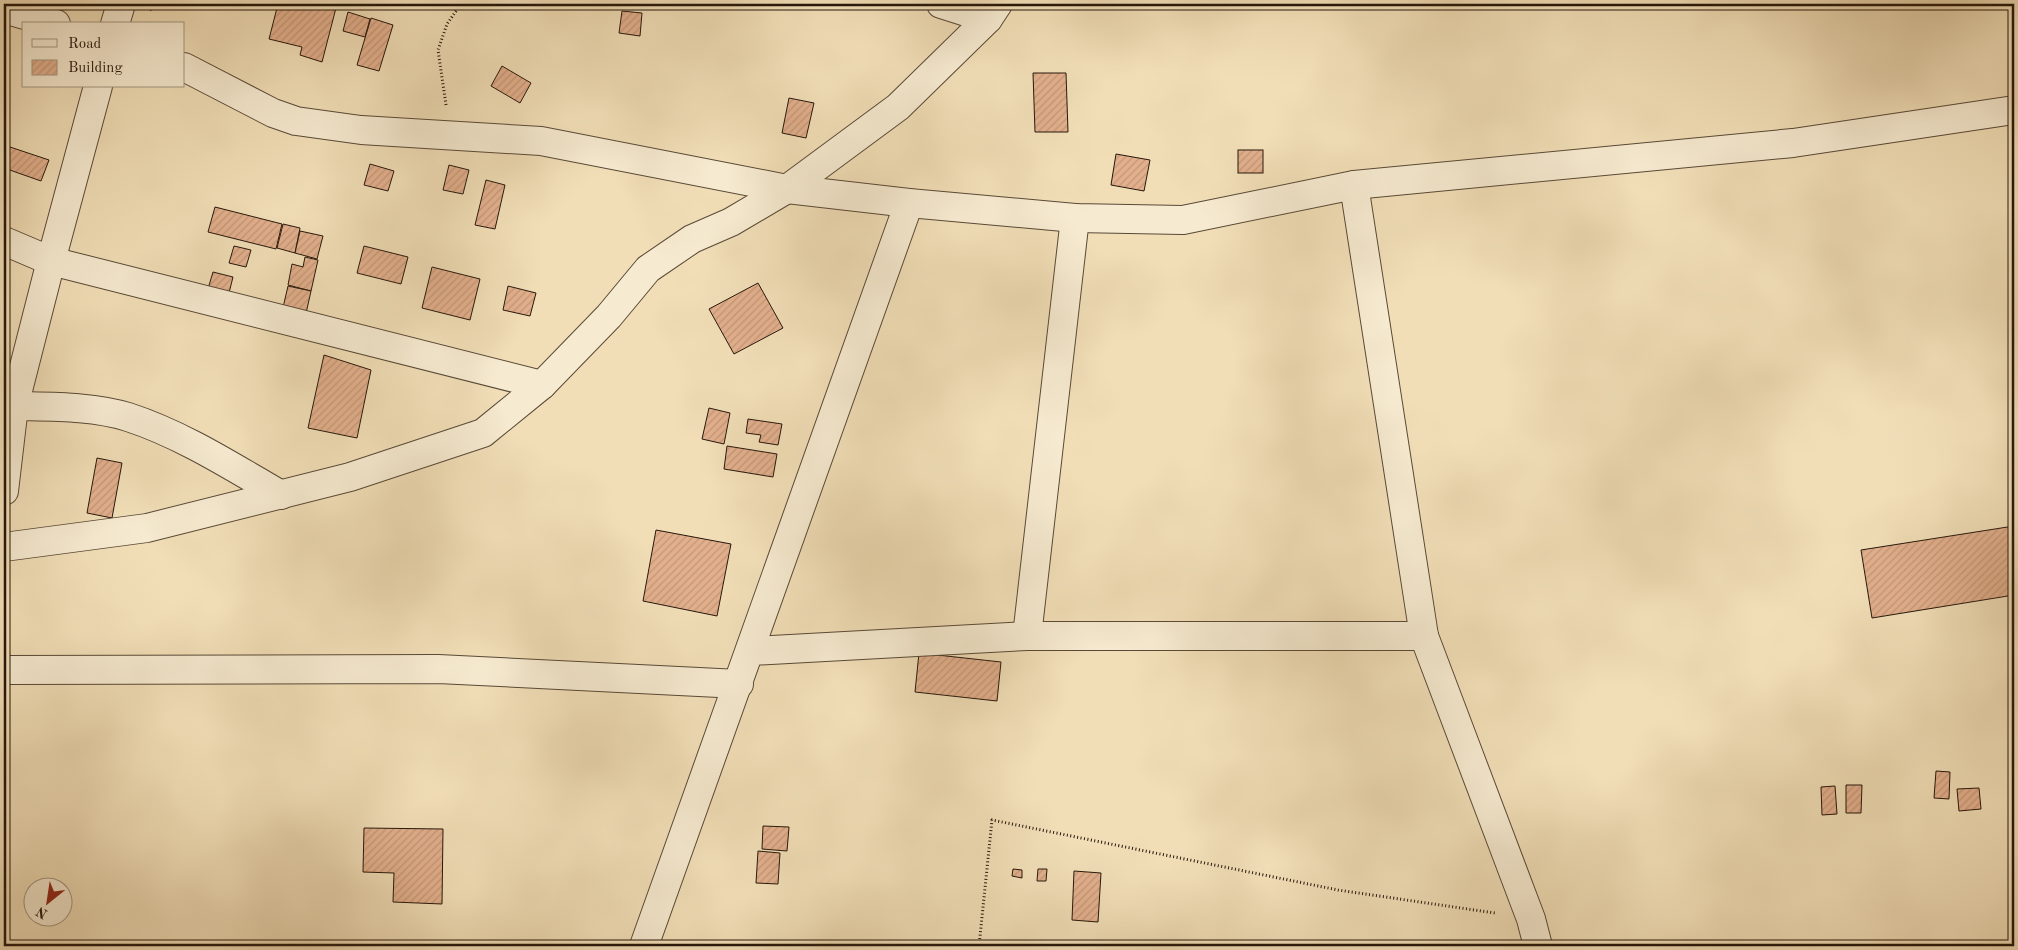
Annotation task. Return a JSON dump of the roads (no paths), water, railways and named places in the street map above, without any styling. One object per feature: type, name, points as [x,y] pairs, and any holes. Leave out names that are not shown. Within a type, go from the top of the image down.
[{"type":"street","points":[[116,22],[121,4]]},
{"type":"street","points":[[941,4],[993,11]]},
{"type":"street","points":[[4,9],[49,22]]},
{"type":"street","points":[[4,547],[147,528],[350,477],[482,433],[542,385],[609,316],[648,269],[692,239],[730,222],[787,189],[898,107],[993,11]]},
{"type":"street","points":[[185,68],[273,113],[296,121],[361,130],[541,141],[787,189],[909,203],[1075,218],[1183,220],[1354,186],[1793,143],[2014,110]]},
{"type":"street","points":[[4,491],[9,405],[51,261],[97,88]]},
{"type":"street","points":[[1354,186],[1424,636],[1454,721],[1531,918],[1538,946]]},
{"type":"street","points":[[644,946],[909,203]]},
{"type":"street","points":[[1026,636],[1075,218]]},
{"type":"street","points":[[4,242],[51,261],[542,385]]},
{"type":"street","points":[[9,405],[78,408],[126,417],[182,438],[281,495]]},
{"type":"street","points":[[750,651],[1026,636],[1424,636]]},
{"type":"street","points":[[4,670],[438,669],[739,684]]}]
